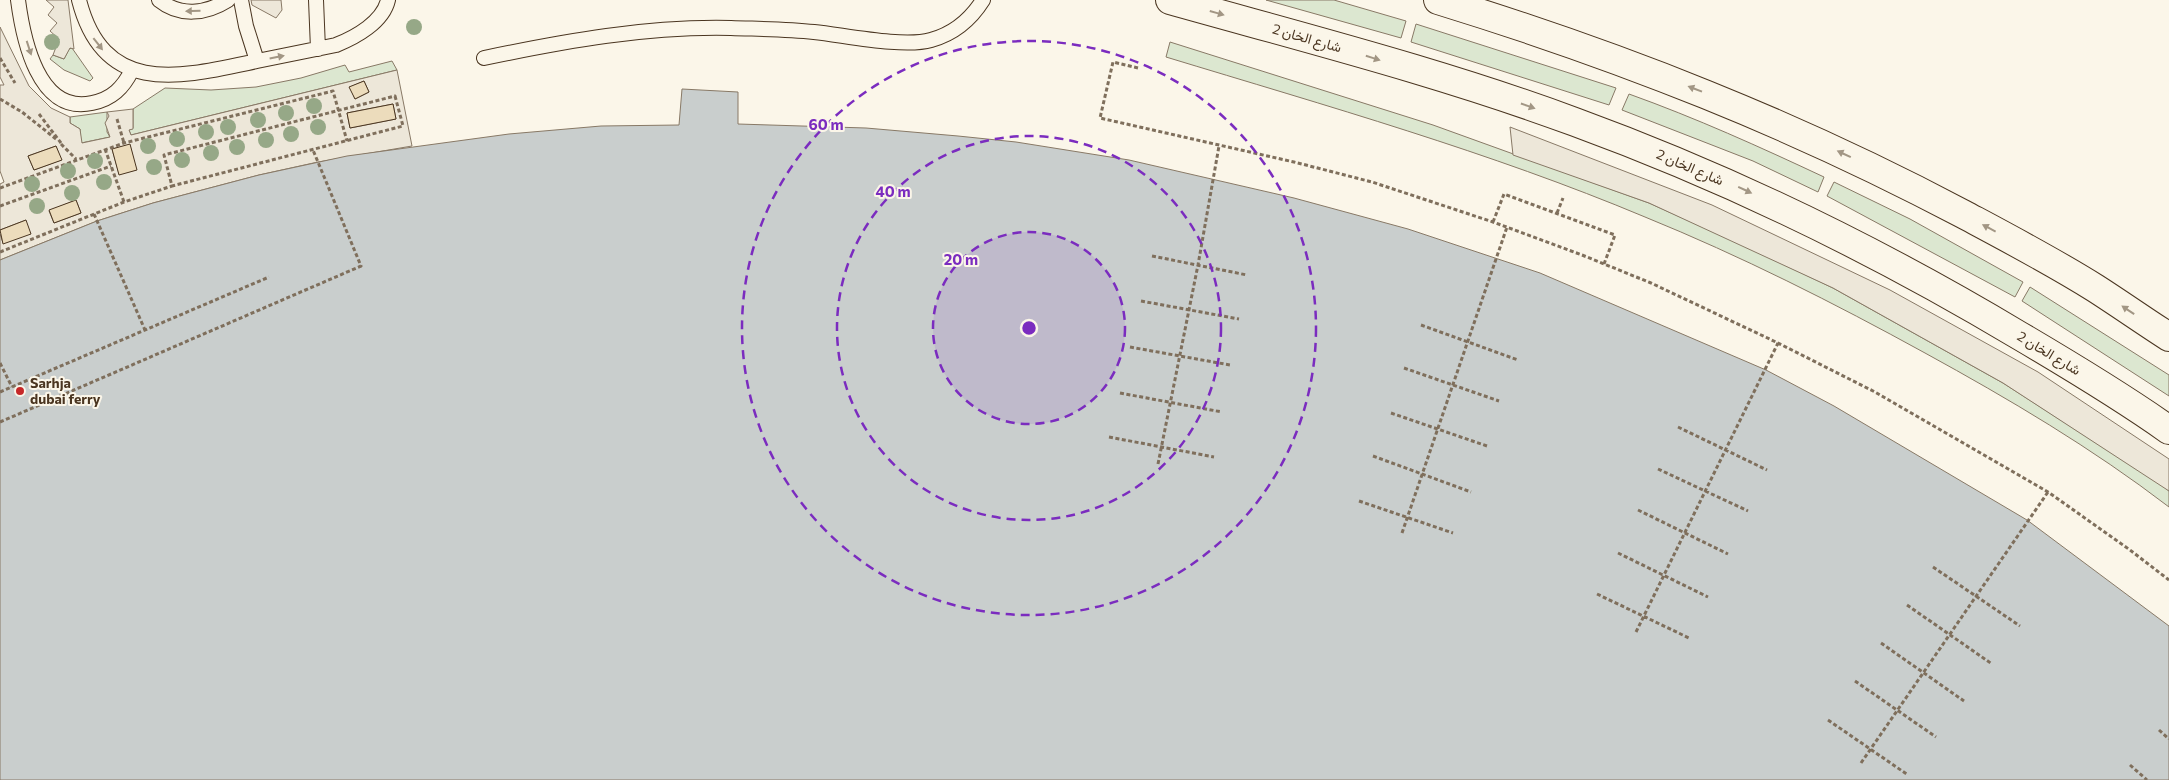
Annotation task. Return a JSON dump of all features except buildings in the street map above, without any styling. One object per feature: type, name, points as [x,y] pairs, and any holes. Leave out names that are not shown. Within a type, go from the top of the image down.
[{"type":"main road","name":"شارع الخان 2","points":[[1170,0],[1491,93],[1592,128],[1736,186],[1876,254],[1972,307],[2116,393],[2169,430]]},
{"type":"main road","points":[[1438,0],[1520,25],[1607,55],[1701,91],[1794,130],[1897,179],[2022,246],[2094,288],[2169,337]]},
{"type":"lane","points":[[18,0],[23,27],[34,63],[42,80],[56,96],[78,104],[100,102],[120,89],[132,70]]},
{"type":"lane","points":[[79,0],[89,30],[98,45],[111,58],[132,70],[161,74],[200,73],[336,45],[359,34],[377,18],[388,0]]},
{"type":"lane","points":[[159,0],[165,5],[180,11],[197,12],[213,9],[228,0]]},
{"type":"lane","points":[[241,0],[246,26],[257,61]]},
{"type":"lane","points":[[316,0],[318,49]]},
{"type":"lane","points":[[484,58],[564,42],[646,32],[729,28],[811,32],[912,43],[930,40],[947,34],[962,25],[976,12],[983,0]]},
{"type":"path","points":[[1138,68],[1114,62],[1100,118],[1372,182],[1507,227],[1651,283],[1778,343],[1875,392],[2048,492],[2169,580]]},
{"type":"path","points":[[0,188],[124,143],[333,91],[346,141]]},
{"type":"path","points":[[0,252],[124,202],[172,186],[403,126],[395,96],[164,155],[172,186]]},
{"type":"path","points":[[0,99],[42,127],[76,159]]},
{"type":"path","points":[[120,128],[124,143]]},
{"type":"path","points":[[1158,464],[1220,146]]},
{"type":"path","points":[[105,149],[124,202]]},
{"type":"path","points":[[0,422],[362,266],[313,150]]},
{"type":"path","points":[[0,206],[111,166]]},
{"type":"path","points":[[1493,222],[1504,194],[1557,213],[1615,235],[1604,264]]},
{"type":"path","points":[[1557,213],[1563,198]]},
{"type":"path","points":[[94,214],[145,330]]},
{"type":"path","points":[[1402,533],[1507,227]]},
{"type":"path","points":[[1152,256],[1247,275]]},
{"type":"path","points":[[0,392],[269,277]]},
{"type":"path","points":[[1141,301],[1239,320]]},
{"type":"path","points":[[1422,325],[1518,360]]},
{"type":"path","points":[[1636,632],[1778,343]]},
{"type":"path","points":[[1130,346],[1230,365]]},
{"type":"path","points":[[0,363],[12,387]]},
{"type":"path","points":[[1404,368],[1499,401]]},
{"type":"path","points":[[1120,393],[1222,412]]},
{"type":"path","points":[[1391,413],[1486,446]]},
{"type":"path","points":[[1678,427],[1767,470]]},
{"type":"path","points":[[1109,437],[1214,457]]},
{"type":"path","points":[[1373,456],[1471,492]]},
{"type":"path","points":[[1658,468],[1748,512]]},
{"type":"path","points":[[1861,763],[2048,492]]},
{"type":"path","points":[[1359,501],[1453,533]]},
{"type":"path","points":[[1638,510],[1728,554]]},
{"type":"path","points":[[1618,553],[1708,597]]},
{"type":"path","points":[[1933,567],[2020,626]]},
{"type":"path","points":[[1597,594],[1689,638]]},
{"type":"path","points":[[1907,605],[1992,664]]},
{"type":"path","points":[[1881,643],[1964,701]]},
{"type":"path","points":[[1855,681],[1936,737]]},
{"type":"path","points":[[1828,720],[1908,775]]},
{"type":"path","points":[[2159,730],[2169,739]]},
{"type":"path","points":[[2130,765],[2147,780]]},
{"type":"green space","points":[[1266,0],[1334,0],[1406,21],[1401,38]]},
{"type":"green space","points":[[1416,24],[1616,88],[1609,105],[1411,42]]},
{"type":"green space","points":[[1170,42],[1433,125],[1649,203],[1745,246],[1833,288],[2003,383],[2159,483],[2169,491],[2169,507],[2080,444],[1988,388],[1856,316],[1752,264],[1587,193],[1527,171],[1408,131],[1166,57]]},
{"type":"green space","points":[[72,48],[93,78],[90,81],[64,70],[50,59],[53,55],[64,59],[69,49]]},
{"type":"green space","points":[[392,61],[397,70],[131,135],[129,130],[133,128],[133,109],[165,88],[211,90],[256,87],[301,78],[345,65],[349,72]]},
{"type":"green space","points":[[1629,94],[1728,133],[1824,177],[1818,192],[1753,161],[1622,110]]},
{"type":"green space","points":[[107,112],[107,132],[110,137],[81,143],[80,129],[70,123],[70,117]]},
{"type":"green space","points":[[1834,182],[1910,219],[2023,282],[2015,297],[1827,196]]},
{"type":"green space","points":[[2030,287],[2169,375],[2169,396],[2022,301]]},
{"type":"shaded area","points":[[46,0],[68,0],[74,49],[70,48],[64,59],[53,55],[59,39],[50,31],[57,23],[48,15],[54,7]]},
{"type":"shaded area","points":[[251,0],[281,0],[282,10],[276,18],[252,5]]},
{"type":"shaded area","points":[[0,27],[29,86],[51,108],[70,117],[70,123],[80,129],[82,143],[110,137],[105,123],[109,116],[107,112],[133,109],[133,129],[129,130],[131,135],[397,70],[412,146],[318,162],[259,175],[153,203],[97,221],[0,260],[0,234],[3,243],[26,220],[0,230],[0,184],[4,182],[0,171],[0,85],[4,85],[0,77]],"holes":[[[364,81],[369,92],[355,99],[350,87]],[[393,104],[396,119],[350,128],[347,113]],[[130,145],[136,170],[119,174],[112,149]],[[56,146],[61,160],[34,170],[28,156]],[[76,200],[81,213],[54,223],[49,211]]]},
{"type":"shaded area","points":[[682,89],[738,92],[738,124],[866,128],[1016,142],[1129,160],[1294,198],[1408,229],[1540,273],[1766,370],[1834,406],[2027,520],[2169,626],[2169,780],[0,780],[0,260],[97,221],[153,203],[259,175],[347,156],[509,134],[601,126],[679,125]]},
{"type":"shaded area","points":[[1510,127],[1712,205],[1890,290],[2038,372],[2169,459],[2169,491],[2003,383],[1833,288],[1649,203],[1513,155]]},
{"type":"place","name":"Sarhja dubai ferry","points":[[20,391]]}]
